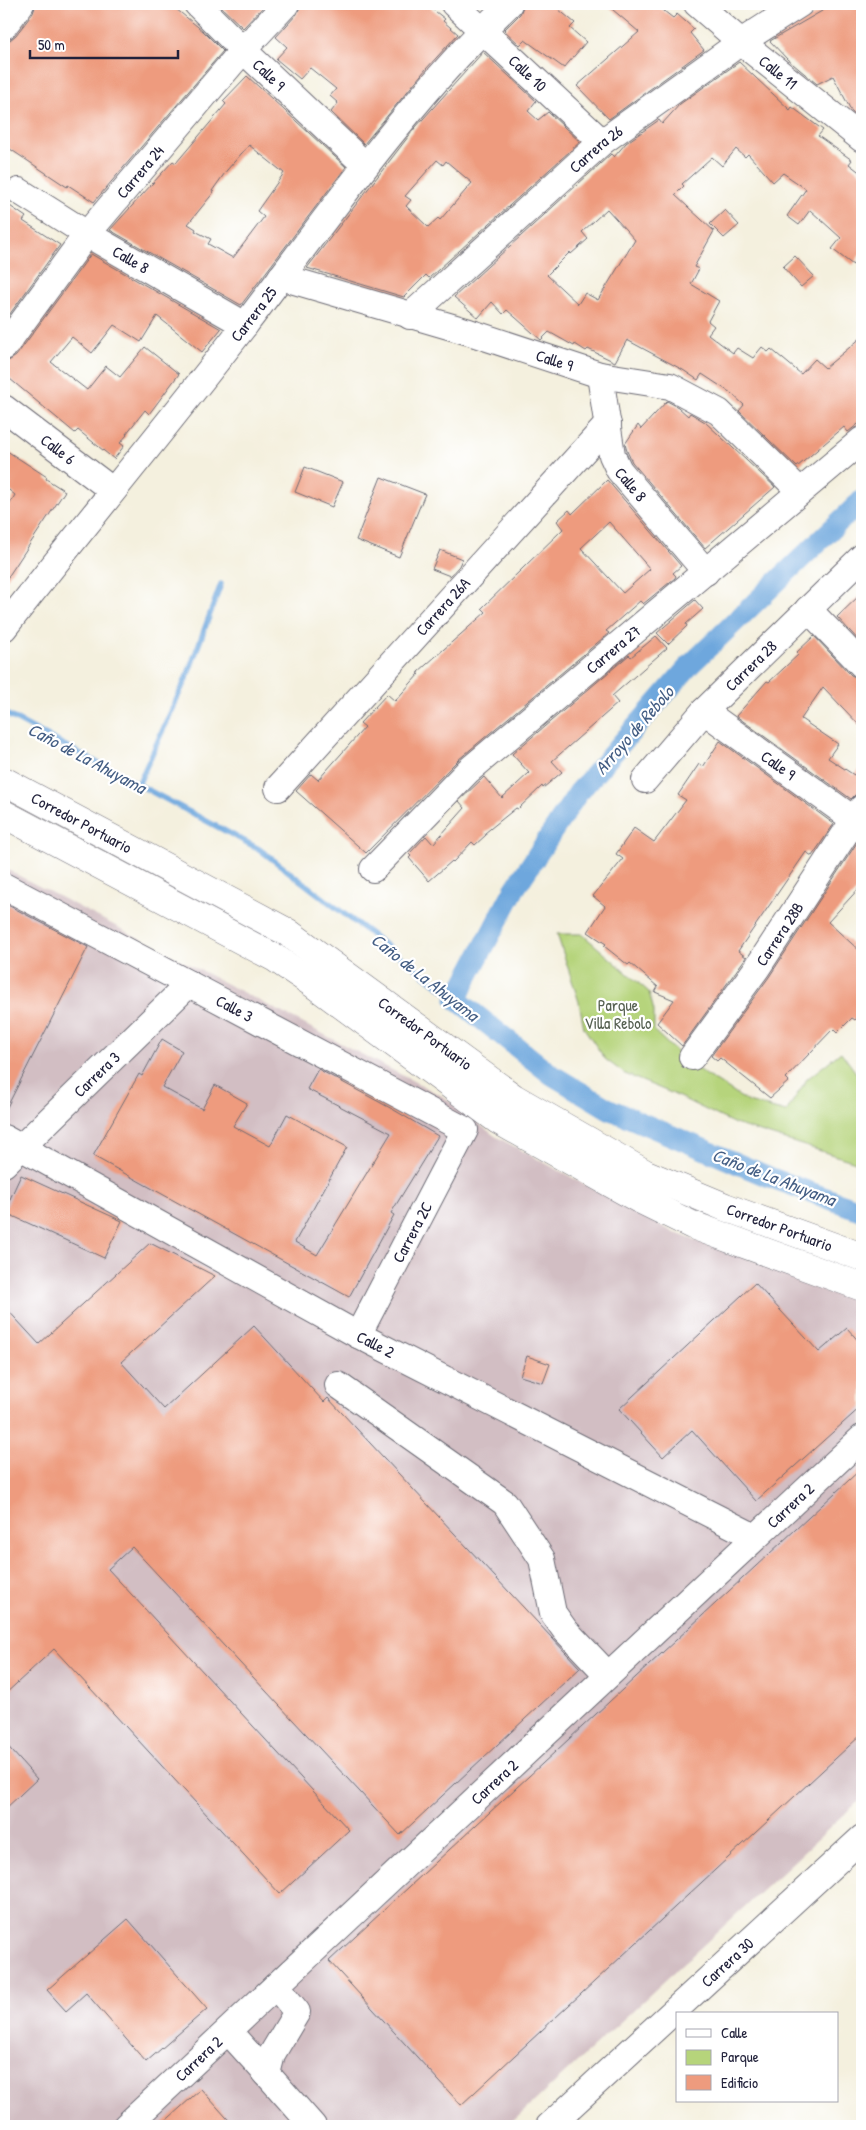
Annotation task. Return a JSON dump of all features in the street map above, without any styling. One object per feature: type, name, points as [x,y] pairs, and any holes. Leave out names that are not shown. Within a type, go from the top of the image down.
[{"type":"main road","name":"Corredor Portuario","points":[[4,781],[287,932],[504,1091],[646,1174],[724,1207],[862,1257]]},
{"type":"main road","name":"Corredor Portuario","points":[[4,814],[275,958],[315,984],[488,1112],[639,1199],[692,1226],[862,1287]]},
{"type":"main road","points":[[488,1112],[504,1091]]},
{"type":"street","points":[[4,26],[21,4]]},
{"type":"street","name":"Calle 9","points":[[197,4],[365,165]]},
{"type":"street","name":"Carrera 24","points":[[4,347],[87,234],[243,50],[286,4]]},
{"type":"street","name":"Calle 10","points":[[454,4],[602,142]]},
{"type":"street","name":"Carrera 25","points":[[4,628],[245,325],[365,165],[483,29],[509,4]]},
{"type":"street","name":"Calle 11","points":[[697,4],[741,42],[862,139]]},
{"type":"street","name":"Carrera 26","points":[[410,316],[602,142],[741,42],[800,4]]},
{"type":"street","name":"Calle 8","points":[[19,191],[87,234],[245,325]]},
{"type":"street","name":"Calle 9","points":[[281,277],[469,332],[600,375],[670,386],[719,412],[800,491]]},
{"type":"street","name":"Calle 8","points":[[600,375],[612,456],[619,470],[706,572]]},
{"type":"street","name":"Calle 6","points":[[4,408],[112,490]]},
{"type":"street","name":"Carrera 26A","points":[[278,788],[608,424]]},
{"type":"street","name":"Carrera 27","points":[[373,869],[468,771],[862,440]]},
{"type":"street","name":"Carrera 28","points":[[645,780],[704,711],[862,557]]},
{"type":"street","points":[[808,609],[862,665]]},
{"type":"street","name":"Calle 9","points":[[704,711],[858,814]]},
{"type":"street","name":"Carrera 28B","points":[[692,1057],[757,968],[858,814]]},
{"type":"street","name":"Calle 3","points":[[4,886],[465,1130]]},
{"type":"street","name":"Carrera 3","points":[[10,1150],[189,984]]},
{"type":"street","name":"Carrera 2C","points":[[358,1335],[465,1130]]},
{"type":"street","name":"Calle 2","points":[[10,1150],[358,1335],[755,1537]]},
{"type":"street","points":[[338,1385],[505,1503],[542,1559],[553,1612],[566,1630],[608,1675]]},
{"type":"street","name":"Carrera 2","points":[[126,2126],[862,1438]]},
{"type":"street","name":"Carrera 30","points":[[549,2126],[862,1838]]},
{"type":"street","points":[[267,2074],[272,2054],[297,2012],[276,1986]]},
{"type":"street","points":[[228,2031],[313,2126]]},
{"type":"shaded area","points":[[4,868],[442,1096],[495,1136],[675,1233],[862,1299],[862,1798],[508,2126],[4,2126]]},
{"type":"green space","name":"Parque Villa Rebolo","points":[[557,934],[582,934],[649,992],[654,1011],[654,1031],[688,1063],[748,1102],[786,1112],[807,1079],[841,1052],[862,1081],[862,1164],[735,1124],[671,1093],[625,1074],[605,1059],[584,1028],[579,1002]]},
{"type":"building","points":[[36,4],[170,4],[203,31],[223,51],[94,202],[68,185],[67,187],[4,145],[4,41],[10,40],[16,35],[33,13]]},
{"type":"building","points":[[218,4],[266,4],[243,28]]},
{"type":"building","points":[[301,4],[426,4],[445,19],[443,21],[458,34],[426,69],[364,144],[331,112],[338,103],[330,96],[336,89],[310,68],[300,79],[276,59],[287,47],[276,37],[297,14]]},
{"type":"building","points":[[524,4],[552,4],[575,23],[570,28],[586,42],[564,68],[525,40],[520,45],[504,30],[520,14]]},
{"type":"building","points":[[606,4],[655,4],[673,18],[677,14],[694,29],[690,33],[704,50],[609,119],[577,86],[639,32]]},
{"type":"building","points":[[834,4],[862,4],[862,120],[852,112],[833,76],[817,84],[787,59],[770,41]]},
{"type":"building","points":[[483,52],[536,101],[528,111],[538,120],[548,112],[580,142],[429,278],[426,275],[404,297],[307,268],[415,128]],"holes":[[[437,160],[443,165],[446,161],[472,183],[440,220],[438,218],[428,227],[406,206],[411,200],[405,196]]]},
{"type":"building","points":[[739,62],[790,110],[792,107],[823,130],[818,136],[852,160],[849,164],[862,174],[862,252],[853,265],[832,249],[841,238],[810,210],[799,225],[787,216],[806,189],[783,173],[773,182],[748,154],[745,157],[736,149],[722,166],[712,157],[682,184],[684,186],[675,195],[714,231],[694,267],[699,269],[691,284],[719,301],[708,321],[714,326],[708,334],[733,353],[737,348],[753,358],[762,347],[768,352],[771,349],[801,374],[815,359],[825,368],[862,337],[862,421],[848,432],[844,427],[797,467],[739,411],[744,405],[731,393],[702,374],[698,380],[627,340],[615,362],[588,349],[586,351],[575,344],[574,346],[549,332],[541,340],[507,310],[503,314],[492,302],[478,318],[454,297],[611,154],[614,157],[626,143],[659,120],[662,124],[680,104]],"holes":[[[607,209],[635,240],[598,300],[585,293],[578,304],[547,275],[570,252],[571,254],[588,239],[582,232]]]},
{"type":"building","points":[[247,76],[346,167],[241,305],[110,230],[173,161],[176,163],[226,104],[223,101]],"holes":[[[249,145],[284,173],[257,211],[264,217],[233,258],[208,244],[211,239],[195,231],[196,229],[188,224],[214,192],[212,191],[227,170]]]},
{"type":"building","points":[[4,202],[26,217],[23,221],[60,245],[4,322]]},
{"type":"building","points":[[725,210],[739,225],[724,238],[710,224]]},
{"type":"building","points":[[91,254],[221,329],[202,352],[157,316],[141,342],[114,325],[92,353],[72,337],[51,362],[87,390],[106,366],[120,377],[145,347],[179,374],[149,414],[145,410],[126,434],[120,443],[124,446],[114,459],[78,430],[75,433],[4,374],[4,362],[16,356]]},
{"type":"building","points":[[795,256],[814,276],[801,287],[783,267]]},
{"type":"building","points":[[667,401],[678,407],[688,416],[690,413],[705,422],[775,487],[705,548],[632,462],[625,444],[638,425],[641,429]]},
{"type":"building","points":[[4,449],[65,491],[4,583],[4,514],[15,495],[4,486]]},
{"type":"building","points":[[305,467],[343,482],[332,507],[295,492]]},
{"type":"building","points":[[381,477],[425,494],[399,557],[356,540]]},
{"type":"building","points":[[607,480],[681,566],[673,573],[676,576],[675,578],[643,604],[640,601],[606,631],[609,633],[458,760],[366,853],[296,791],[311,774],[318,780],[365,727],[360,723],[387,694],[395,701],[419,674],[418,672],[486,612],[482,608],[563,529],[557,521],[569,510],[572,514]],"holes":[[[609,522],[650,569],[623,593],[581,548]]]},
{"type":"building","points":[[440,550],[462,559],[459,566],[450,576],[432,569]]},
{"type":"building","points":[[862,593],[862,644],[837,617]]},
{"type":"building","points":[[695,600],[703,609],[668,644],[657,633]]},
{"type":"building","points":[[656,636],[667,648],[612,696],[618,703],[552,761],[562,772],[543,788],[542,786],[518,809],[516,808],[485,833],[486,835],[475,845],[472,842],[453,862],[429,881],[409,858],[411,856],[409,854],[426,836],[433,844],[465,808],[459,801],[484,777],[502,798],[529,773],[512,754],[629,655],[631,657]]},
{"type":"building","points":[[814,636],[851,675],[862,680],[862,728],[823,687],[801,719],[838,744],[828,758],[854,775],[862,767],[862,793],[856,794],[851,799],[736,716],[767,681],[769,682],[799,654],[797,652]]},
{"type":"building","points":[[720,741],[834,824],[812,856],[806,852],[738,951],[747,956],[682,1046],[657,1023],[674,1000],[655,992],[658,987],[630,963],[628,965],[604,946],[606,944],[588,932],[605,906],[593,896],[623,859],[616,854],[634,828],[654,842],[686,800],[678,795],[699,764],[703,767]]},
{"type":"building","points":[[862,835],[862,885],[828,922],[862,953],[862,1013],[855,1020],[852,1018],[837,1033],[833,1029],[786,1078],[789,1081],[770,1098],[720,1058],[717,1061],[711,1056],[769,977]]},
{"type":"building","points":[[4,903],[88,947],[4,1113]]},
{"type":"building","points":[[162,1039],[182,1051],[162,1087],[202,1109],[215,1085],[247,1103],[233,1126],[270,1146],[287,1114],[347,1147],[295,1242],[317,1255],[391,1133],[307,1089],[318,1069],[438,1136],[391,1213],[394,1215],[349,1297],[93,1156],[139,1074],[142,1076]]},
{"type":"building","points":[[21,1175],[122,1221],[104,1258],[4,1212]]},
{"type":"building","points":[[150,1243],[215,1276],[121,1362],[164,1409],[254,1326],[324,1402],[328,1398],[580,1668],[400,1835],[132,1547],[108,1569],[349,1830],[280,1894],[54,1649],[4,1695],[4,1306],[39,1344]]},
{"type":"building","points":[[755,1283],[819,1352],[847,1328],[862,1345],[862,1406],[756,1501],[692,1430],[663,1457],[619,1409]]},
{"type":"building","points":[[527,1356],[550,1364],[543,1383],[520,1376]]},
{"type":"building","points":[[862,1468],[862,1734],[461,2105],[329,1961]]},
{"type":"building","points":[[4,1742],[37,1779],[4,1810]]},
{"type":"building","points":[[128,1919],[207,2009],[146,2062],[86,1993],[66,2011],[47,1990]]},
{"type":"building","points":[[201,2089],[234,2126],[160,2126]]},
{"type":"waterway","name":"Arroyo de Rebolo","points":[[862,500],[690,665],[578,793],[514,890],[456,999],[552,1075],[609,1109],[769,1177],[862,1211]]},
{"type":"waterway","points":[[138,785],[188,674],[221,584]]},
{"type":"waterway","name":"Caño de La Ahuyama","points":[[4,713],[259,849],[456,999]]}]
